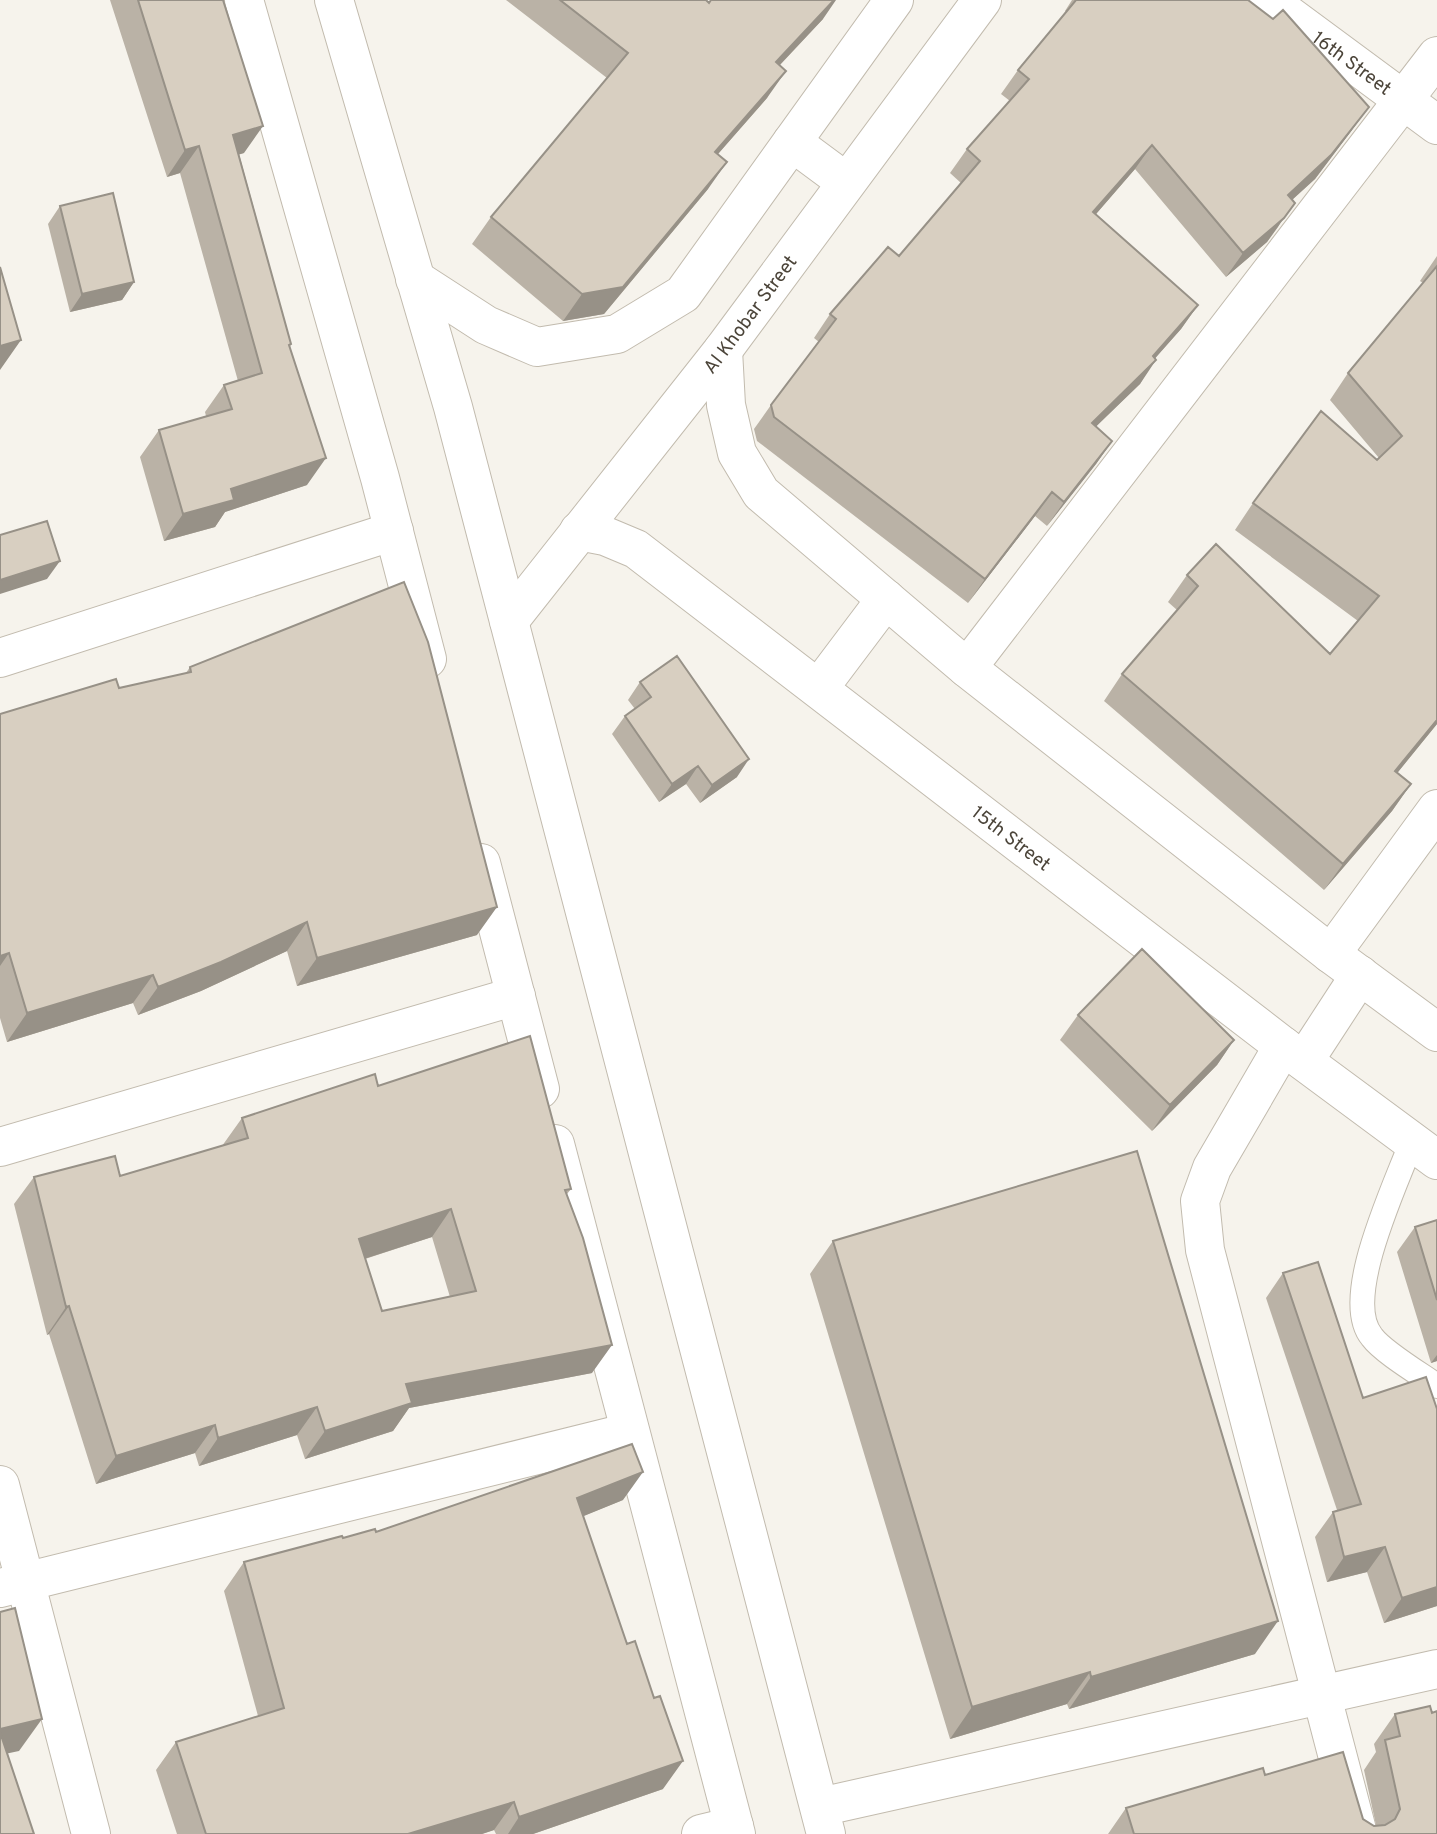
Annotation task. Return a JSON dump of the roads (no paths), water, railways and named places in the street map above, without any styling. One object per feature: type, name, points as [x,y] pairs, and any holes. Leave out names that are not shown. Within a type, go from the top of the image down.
[{"type":"street","points":[[244,0],[394,531],[436,690]]},
{"type":"street","points":[[334,0],[415,279],[509,621],[823,1821],[1321,1695],[1437,1669]]},
{"type":"street","points":[[415,279],[486,325],[537,348],[617,334],[683,294],[894,0]]},
{"type":"street","name":"Al Khobar Street","points":[[509,621],[723,349],[982,0]]},
{"type":"street","name":"16th Street","points":[[1268,0],[1437,125]]},
{"type":"street","points":[[967,668],[1437,56]]},
{"type":"street","points":[[792,142],[846,183]]},
{"type":"street","points":[[723,349],[726,405],[737,453],[761,493],[967,668],[1345,965],[1437,1032]]},
{"type":"street","points":[[0,658],[394,531]]},
{"type":"street","name":"15th Street","points":[[579,531],[606,536],[636,549],[1424,1151]]},
{"type":"street","points":[[819,688],[886,599]]},
{"type":"street","points":[[1358,1834],[1205,1250],[1200,1201],[1212,1168],[1293,1053],[1437,808]]},
{"type":"street","points":[[471,823],[630,1432],[724,1831]]},
{"type":"street","points":[[0,1147],[516,996]]},
{"type":"street","points":[[13,1586],[630,1432]]},
{"type":"street","points":[[0,1485],[13,1586],[91,1834]]},
{"type":"lane","points":[[1424,1151],[1362,1278],[1360,1310],[1371,1337],[1437,1386]]}]
